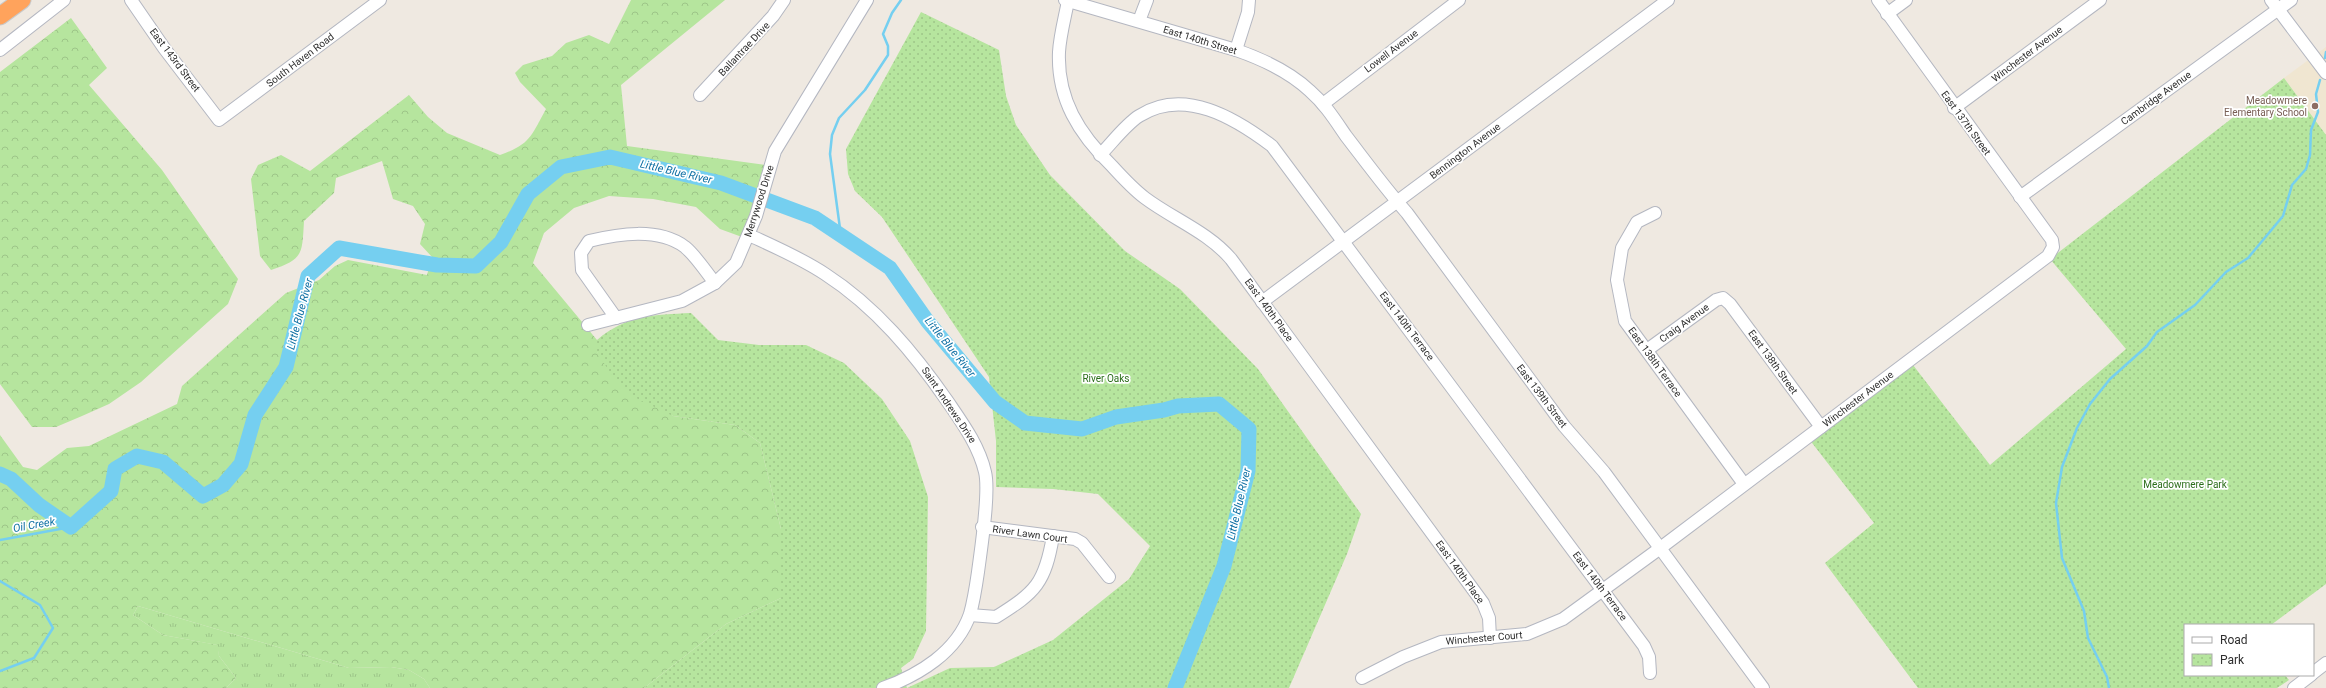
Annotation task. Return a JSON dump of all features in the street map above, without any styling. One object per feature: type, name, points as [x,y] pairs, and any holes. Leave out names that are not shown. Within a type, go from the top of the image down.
[{"type":"highway","points":[[0,16],[22,0]]},
{"type":"street","points":[[0,50],[64,0]]},
{"type":"street","name":"East 143rd Street","points":[[131,0],[164,48],[220,120]]},
{"type":"street","name":"South Haven Road","points":[[220,120],[380,0]]},
{"type":"street","name":"Ballantrae Drive","points":[[700,96],[773,16],[784,0]]},
{"type":"street","name":"Merrywood Drive","points":[[588,325],[682,301],[715,283],[736,263],[756,216],[769,177],[775,151],[867,0]]},
{"type":"street","name":"East 140th Street","points":[[1067,0],[1254,56],[1291,77],[1310,90],[1323,104]]},
{"type":"street","name":"East 140th Place","points":[[1067,0],[1059,50],[1062,86],[1076,125],[1100,155],[1143,197],[1223,249],[1482,603],[1489,618],[1490,638]]},
{"type":"street","points":[[1139,22],[1147,0]]},
{"type":"street","points":[[1236,50],[1248,12],[1248,0]]},
{"type":"street","name":"Lowell Avenue","points":[[1323,104],[1459,0]]},
{"type":"street","name":"Bennington Avenue","points":[[1262,302],[1668,0]]},
{"type":"street","name":"East 137th Street","points":[[1878,0],[1954,108],[2052,240],[2053,247]]},
{"type":"street","points":[[1887,14],[1906,0]]},
{"type":"street","name":"Winchester Avenue","points":[[1954,108],[2100,0]]},
{"type":"street","name":"Cambridge Avenue","points":[[2020,197],[2274,5],[2291,0]]},
{"type":"street","points":[[2274,5],[2326,72]]},
{"type":"street","name":"East 140th Terrace","points":[[1100,155],[1138,117],[1154,108],[1169,104],[1186,105],[1220,113],[1244,124],[1272,146],[1644,646],[1649,657],[1650,673]]},
{"type":"street","name":"East 139th Street","points":[[1323,104],[1564,426],[1604,472],[1659,549],[1763,688]]},
{"type":"street","name":"East 138th Terrace","points":[[1654,213],[1636,222],[1622,248],[1617,280],[1625,321],[1744,484]]},
{"type":"street","points":[[616,318],[582,270],[581,253],[588,242],[628,234],[668,238],[685,248],[715,283]]},
{"type":"street","name":"Saint Andrews Drive","points":[[749,235],[792,255],[849,290],[894,332],[926,370],[978,447],[986,473],[986,496],[978,568],[970,615],[952,645],[922,671],[883,688]]},
{"type":"street","name":"Winchester Avenue","points":[[1659,549],[2048,256],[2053,247]]},
{"type":"street","name":"Craig Avenue","points":[[1647,350],[1716,300],[1723,298]]},
{"type":"street","name":"East 138th Street","points":[[1723,298],[1730,304],[1821,427]]},
{"type":"street","name":"River Lawn Court","points":[[982,527],[1075,540],[1082,543],[1109,577]]},
{"type":"street","points":[[970,615],[996,617],[1033,590],[1043,577],[1048,565],[1054,536]]},
{"type":"street","name":"Winchester Court","points":[[1362,678],[1403,657],[1441,642],[1528,634],[1544,629],[1563,619],[1659,549]]},
{"type":"street","points":[[2314,673],[2326,664]]},
{"type":"street","points":[[2294,688],[2309,676]]},
{"type":"shaded area","name":"Meadowmere Elementary School","points":[[2326,47],[2326,135],[2284,78]]},
{"type":"green space","points":[[631,0],[725,0],[621,85],[627,146],[766,165],[742,237],[720,229],[696,207],[653,199],[609,196],[574,208],[544,233],[533,263],[597,340],[597,352],[673,416],[735,425],[760,443],[781,529],[781,598],[726,624],[644,688],[430,688],[424,679],[409,670],[391,667],[349,668],[138,606],[133,615],[163,635],[218,645],[219,656],[236,678],[226,688],[0,688],[0,435],[23,467],[37,470],[67,448],[89,446],[177,404],[182,386],[286,293],[319,280],[335,266],[348,260],[427,275],[432,257],[420,244],[425,224],[413,206],[393,199],[382,161],[336,178],[334,193],[304,221],[303,241],[299,254],[290,262],[271,270],[260,256],[251,179],[258,165],[281,155],[310,171],[409,95],[428,117],[447,133],[500,155],[510,151],[524,143],[529,138],[546,109],[520,82],[515,73],[523,65],[552,56],[566,43],[589,35],[609,44]]},
{"type":"green space","name":"River Oaks","points":[[921,12],[999,50],[1006,96],[1016,125],[1050,175],[1125,251],[1180,289],[1258,369],[1361,514],[1347,554],[1289,688],[907,688],[950,668],[994,667],[1053,640],[1129,579],[1150,546],[1098,494],[1053,489],[996,487],[996,441],[989,377],[882,217],[855,191],[848,174],[846,149]]},
{"type":"green space","points":[[71,18],[107,68],[89,85],[162,170],[238,279],[228,304],[141,382],[109,404],[56,427],[32,427],[0,384],[0,72]]},
{"type":"green space","name":"Meadowmere Park","points":[[2284,78],[2326,135],[2326,584],[2272,624],[2184,624],[2184,676],[2286,676],[2289,680],[2277,688],[1918,688],[1825,563],[1874,523],[1809,439],[1913,365],[1990,465],[2126,349],[2050,259]]},
{"type":"green space","points":[[691,313],[718,340],[759,345],[806,345],[844,363],[882,399],[910,441],[928,497],[926,631],[913,659],[901,668],[907,688],[644,688],[726,624],[781,598],[781,529],[760,443],[735,425],[673,416],[636,398],[614,379],[597,352],[597,340],[608,332],[630,321],[653,316]]},
{"type":"green space","points":[[138,606],[349,668],[391,667],[409,670],[424,679],[430,688],[226,688],[236,678],[219,656],[217,645],[163,635],[133,615]]},
{"type":"waterway","points":[[841,236],[830,154],[832,135],[839,118],[865,90],[888,55],[888,46],[883,34],[892,13],[901,0]]},
{"type":"waterway","points":[[2325,58],[2326,52]]},
{"type":"waterway","points":[[2109,688],[2107,677],[2088,638],[2084,611],[2062,558],[2056,503],[2062,467],[2077,428],[2090,404],[2110,379],[2147,346],[2157,332],[2195,305],[2226,272],[2248,258],[2283,216],[2292,185],[2306,169],[2310,155],[2311,130],[2318,112],[2316,94],[2320,80]]},
{"type":"waterway","name":"Little Blue River","points":[[0,474],[11,479],[39,505],[71,527],[111,491],[115,469],[137,456],[163,462],[203,496],[223,485],[241,464],[255,415],[286,367],[308,276],[339,248],[437,265],[476,266],[501,242],[528,194],[561,167],[610,157],[721,183],[815,218],[890,268],[928,322],[995,402],[1025,423],[1082,429],[1116,417],[1164,410],[1178,406],[1219,404],[1249,429],[1248,471],[1224,566],[1175,688]]},
{"type":"waterway","name":"Oil Creek","points":[[0,540],[71,527]]},
{"type":"waterway","name":"Oil Creek","points":[[0,581],[40,605],[53,628],[34,658],[0,671]]},
{"type":"place","name":"Meadowmere Elementary School","points":[[2315,106]]}]
